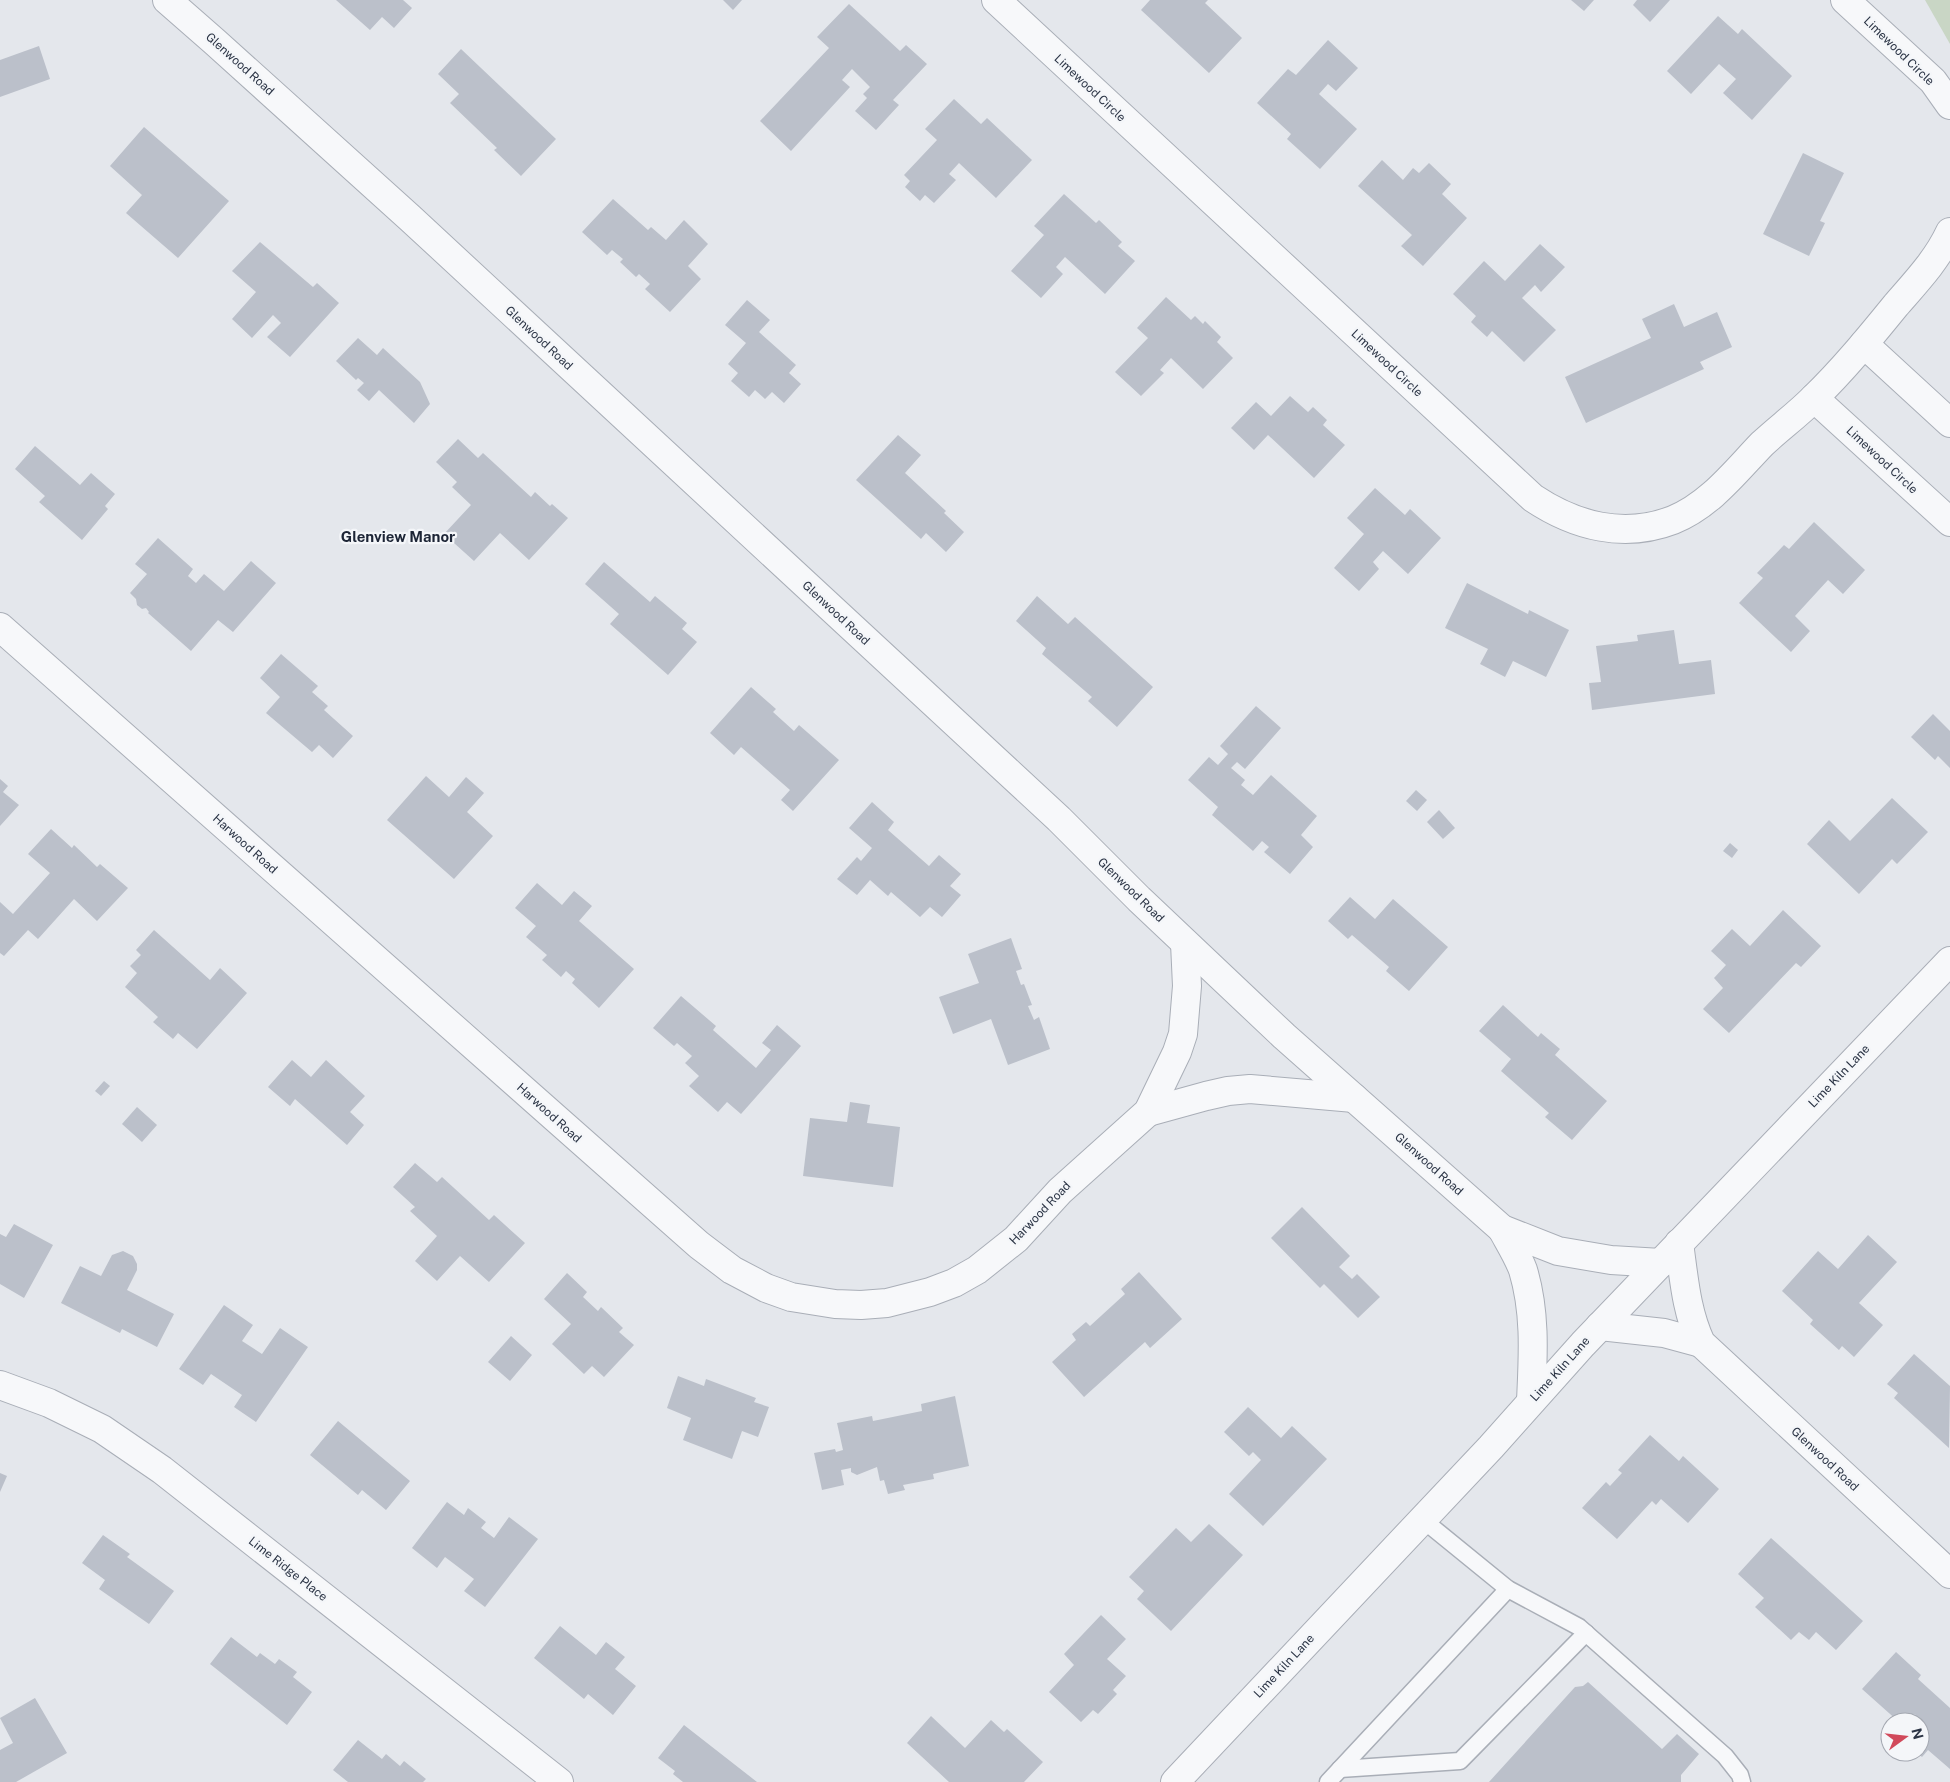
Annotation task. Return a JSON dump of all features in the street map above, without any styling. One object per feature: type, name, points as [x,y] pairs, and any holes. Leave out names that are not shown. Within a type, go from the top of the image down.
[{"type":"street","name":"Glenwood Road","points":[[167,0],[417,225],[1059,819],[1185,943],[1284,1036],[1502,1229],[1558,1251],[1612,1260],[1670,1253],[1691,1324],[1701,1344],[1950,1574]]},
{"type":"street","name":"Limewood Circle","points":[[996,0],[1533,498],[1568,518],[1586,524],[1619,530],[1654,526],[1685,514],[1708,499],[1764,443],[1814,398],[1864,344],[1930,266],[1942,249],[1950,232]]},
{"type":"street","name":"Limewood Circle","points":[[1845,0],[1933,81],[1950,106]]},
{"type":"street","points":[[1864,344],[1950,423]]},
{"type":"street","name":"Limewood Circle","points":[[1814,398],[1950,522]]},
{"type":"street","name":"Harwood Road","points":[[0,626],[699,1245],[732,1270],[766,1288],[791,1297],[835,1304],[861,1305],[887,1303],[930,1292],[954,1283],[977,1270],[1016,1239],[1060,1192],[1148,1112],[1177,1052],[1183,1034],[1187,986],[1185,943]]},
{"type":"street","name":"Lime Kiln Lane","points":[[1175,1782],[1600,1326],[1950,961]]},
{"type":"street","name":"Harwood Road","points":[[1148,1112],[1206,1096],[1243,1090],[1354,1098]]},
{"type":"street","name":"Glenwood Road","points":[[1502,1229],[1522,1268],[1530,1304],[1533,1340],[1531,1401]]},
{"type":"street","name":"Glenwood Road","points":[[1600,1326],[1664,1333],[1701,1344]]},
{"type":"street","name":"Lime Ridge Place","points":[[0,1385],[49,1403],[102,1429],[162,1470],[559,1782]]},
{"type":"lane","points":[[1422,1519],[1508,1589],[1542,1606],[1586,1633],[1725,1756],[1740,1775],[1742,1782]]},
{"type":"lane","points":[[1328,1782],[1508,1589]]},
{"type":"lane","points":[[1340,1769],[1460,1761],[1586,1633]]},
{"type":"green space","points":[[1925,0],[1950,0],[1950,44]]},
{"type":"building","points":[[336,0],[403,0],[412,8],[394,28],[382,17],[370,30]]},
{"type":"building","points":[[723,0],[742,0],[733,10]]},
{"type":"building","points":[[1150,0],[1208,0],[1205,3],[1242,38],[1209,73],[1141,10]]},
{"type":"building","points":[[1571,0],[1594,0],[1584,11]]},
{"type":"building","points":[[1637,0],[1670,0],[1650,22],[1633,5]]},
{"type":"building","points":[[849,4],[900,51],[906,45],[927,64],[893,100],[899,105],[876,130],[855,111],[867,98],[863,94],[870,87],[852,69],[842,80],[850,87],[791,151],[760,121],[829,48],[817,37]]},
{"type":"building","points":[[1718,16],[1738,34],[1742,29],[1792,76],[1752,120],[1723,93],[1736,79],[1719,64],[1691,94],[1667,71]]},
{"type":"building","points":[[1328,40],[1358,68],[1336,91],[1328,84],[1319,94],[1357,129],[1320,169],[1287,139],[1291,134],[1257,103],[1288,69],[1296,75]]},
{"type":"building","points":[[39,46],[50,79],[0,97],[0,60]]},
{"type":"building","points":[[461,49],[556,139],[521,176],[494,150],[497,148],[450,103],[459,94],[438,74]]},
{"type":"building","points":[[954,99],[981,124],[987,118],[1032,160],[996,198],[959,163],[949,174],[956,180],[934,203],[925,195],[920,201],[905,187],[910,181],[904,175],[937,140],[925,129]]},
{"type":"building","points":[[144,127],[229,201],[178,258],[126,213],[142,195],[110,166]]},
{"type":"building","points":[[1803,153],[1844,173],[1820,221],[1825,223],[1809,256],[1763,234]]},
{"type":"building","points":[[1382,160],[1403,180],[1413,168],[1419,173],[1429,163],[1451,184],[1442,194],[1467,218],[1423,266],[1401,246],[1412,235],[1358,186]]},
{"type":"building","points":[[1064,194],[1096,223],[1099,220],[1122,242],[1118,246],[1135,261],[1105,294],[1065,257],[1056,267],[1063,274],[1041,298],[1011,271],[1044,235],[1034,226]]},
{"type":"building","points":[[613,199],[648,230],[651,227],[666,240],[684,220],[708,244],[688,266],[701,279],[670,312],[645,289],[650,284],[639,274],[636,277],[620,262],[623,259],[612,250],[607,255],[582,232]]},
{"type":"building","points":[[260,242],[313,287],[317,283],[339,303],[290,357],[267,337],[281,323],[273,315],[252,338],[232,319],[256,292],[232,271]]},
{"type":"building","points":[[1540,244],[1565,267],[1541,292],[1535,285],[1522,298],[1556,330],[1524,362],[1492,331],[1487,337],[1475,326],[1471,322],[1476,316],[1453,294],[1484,261],[1505,281]]},
{"type":"building","points":[[1166,297],[1191,320],[1195,316],[1203,324],[1205,321],[1221,337],[1217,342],[1233,358],[1203,389],[1171,358],[1160,370],[1164,373],[1141,396],[1115,372],[1148,338],[1137,328]]},
{"type":"building","points":[[747,300],[770,320],[759,332],[796,365],[789,373],[801,384],[784,403],[772,392],[765,399],[755,390],[749,397],[731,381],[738,373],[728,364],[746,343],[725,325]]},
{"type":"building","points":[[1674,304],[1684,327],[1717,312],[1732,347],[1700,362],[1704,369],[1586,423],[1565,377],[1651,338],[1642,319]]},
{"type":"building","points":[[358,338],[377,355],[383,348],[420,382],[430,404],[414,423],[379,390],[369,401],[357,390],[364,383],[358,378],[356,380],[336,361]]},
{"type":"building","points":[[1290,396],[1308,412],[1313,407],[1327,420],[1323,425],[1345,445],[1314,478],[1268,435],[1254,450],[1231,428],[1256,402],[1271,416]]},
{"type":"building","points":[[898,435],[921,455],[905,473],[946,511],[944,513],[964,532],[946,552],[926,533],[921,539],[856,480]]},
{"type":"building","points":[[458,439],[478,458],[483,453],[531,497],[535,492],[550,506],[552,504],[568,518],[529,560],[500,533],[474,561],[444,534],[471,505],[452,487],[457,482],[436,462]]},
{"type":"building","points":[[35,446],[80,485],[91,473],[115,494],[105,506],[108,509],[82,540],[39,502],[45,496],[15,469]]},
{"type":"building","points":[[1375,488],[1405,515],[1410,509],[1441,538],[1408,574],[1383,551],[1373,562],[1379,569],[1359,591],[1334,568],[1364,534],[1347,518]]},
{"type":"building","points":[[1814,522],[1865,570],[1843,594],[1828,580],[1795,616],[1810,631],[1791,652],[1739,603],[1763,578],[1757,573],[1784,545],[1789,549]]},
{"type":"building","points":[[158,538],[193,569],[188,576],[196,583],[204,574],[224,591],[251,561],[276,583],[233,632],[218,620],[191,651],[148,613],[146,608],[142,609],[137,605],[136,599],[130,593],[147,574],[135,564]]},
{"type":"building","points":[[604,562],[650,602],[655,596],[687,623],[682,629],[697,642],[668,675],[610,624],[619,614],[585,584]]},
{"type":"building","points":[[1467,583],[1528,614],[1529,610],[1569,630],[1546,677],[1513,661],[1505,677],[1480,664],[1488,649],[1445,628]]},
{"type":"building","points":[[1037,596],[1068,624],[1075,617],[1153,687],[1117,727],[1088,701],[1092,697],[1042,654],[1046,648],[1016,621]]},
{"type":"building","points":[[1674,630],[1679,664],[1711,660],[1715,694],[1592,710],[1589,683],[1601,682],[1596,646],[1638,641],[1637,635]]},
{"type":"building","points":[[281,654],[318,686],[312,692],[328,706],[324,710],[353,736],[333,758],[319,745],[312,752],[266,713],[280,697],[260,678]]},
{"type":"building","points":[[751,687],[776,709],[773,712],[794,731],[799,725],[839,760],[793,811],[781,800],[790,790],[741,747],[734,755],[710,733]]},
{"type":"building","points":[[1256,706],[1281,728],[1245,769],[1237,762],[1231,768],[1245,780],[1241,785],[1253,795],[1271,775],[1317,816],[1301,835],[1313,847],[1290,874],[1264,852],[1269,847],[1262,841],[1253,851],[1212,815],[1218,807],[1188,780],[1209,757],[1218,765],[1228,754],[1220,746]]},
{"type":"building","points":[[1933,714],[1950,731],[1950,768],[1938,756],[1935,760],[1911,737]]},
{"type":"building","points":[[426,776],[449,797],[466,777],[484,793],[467,812],[493,836],[454,879],[387,820]]},
{"type":"building","points":[[0,779],[8,786],[3,792],[19,805],[0,826]]},
{"type":"building","points":[[1416,790],[1427,800],[1417,811],[1406,801]]},
{"type":"building","points":[[1892,798],[1928,832],[1897,864],[1892,859],[1859,894],[1807,844],[1829,820],[1850,841]]},
{"type":"building","points":[[872,802],[894,822],[888,830],[929,866],[939,855],[961,874],[950,886],[961,895],[942,917],[930,907],[920,917],[891,892],[888,896],[870,880],[857,895],[837,879],[857,857],[861,861],[872,848],[849,828]]},
{"type":"building","points":[[1439,810],[1455,828],[1443,839],[1427,822]]},
{"type":"building","points":[[51,829],[72,848],[74,845],[97,867],[100,864],[128,888],[97,921],[74,899],[38,939],[28,930],[4,956],[0,953],[0,902],[13,914],[50,873],[28,854]]},
{"type":"building","points":[[1730,843],[1738,850],[1732,858],[1723,851]]},
{"type":"building","points":[[537,883],[562,905],[574,891],[592,906],[579,921],[634,969],[599,1008],[572,983],[575,979],[566,971],[561,977],[542,960],[547,955],[526,937],[536,926],[515,908]]},
{"type":"building","points":[[1350,897],[1375,919],[1393,899],[1448,947],[1409,991],[1386,971],[1389,967],[1352,935],[1348,939],[1328,921]]},
{"type":"building","points":[[1783,910],[1821,946],[1801,967],[1796,963],[1729,1033],[1703,1009],[1723,988],[1714,978],[1726,965],[1711,951],[1732,929],[1750,946]]},
{"type":"building","points":[[154,930],[210,980],[220,968],[247,993],[197,1049],[178,1033],[173,1039],[153,1022],[158,1017],[125,987],[137,973],[130,966],[141,955],[136,950]]},
{"type":"building","points":[[1011,938],[1022,969],[1016,971],[1021,985],[1024,984],[1032,1005],[1028,1006],[1034,1020],[1039,1017],[1050,1049],[1008,1065],[991,1019],[953,1034],[939,997],[979,983],[968,954]]},
{"type":"building","points":[[681,996],[716,1026],[713,1030],[756,1068],[771,1050],[762,1043],[777,1025],[801,1046],[741,1114],[727,1102],[718,1112],[689,1086],[699,1076],[685,1063],[692,1056],[677,1043],[674,1046],[653,1028]]},
{"type":"building","points":[[1503,1005],[1538,1037],[1541,1033],[1560,1049],[1555,1055],[1607,1101],[1572,1140],[1545,1117],[1549,1113],[1501,1071],[1511,1059],[1479,1031]]},
{"type":"building","points":[[292,1060],[311,1077],[326,1060],[365,1096],[350,1112],[364,1125],[347,1145],[295,1099],[290,1106],[268,1087]]},
{"type":"building","points":[[104,1081],[110,1086],[101,1096],[95,1091]]},
{"type":"building","points":[[850,1102],[870,1105],[867,1123],[900,1127],[893,1187],[803,1176],[810,1118],[847,1122]]},
{"type":"building","points":[[137,1107],[157,1125],[142,1142],[122,1124]]},
{"type":"building","points":[[415,1163],[437,1182],[442,1177],[489,1220],[494,1215],[525,1243],[489,1282],[460,1256],[437,1281],[415,1261],[437,1236],[410,1211],[415,1207],[393,1187]]},
{"type":"building","points":[[1302,1207],[1350,1256],[1339,1267],[1352,1279],[1357,1274],[1380,1297],[1358,1318],[1324,1284],[1320,1288],[1271,1238]]},
{"type":"building","points":[[14,1224],[53,1245],[24,1298],[0,1284],[0,1234],[6,1237]]},
{"type":"building","points":[[1868,1235],[1897,1262],[1859,1303],[1883,1325],[1854,1357],[1842,1346],[1839,1350],[1810,1324],[1813,1320],[1782,1291],[1818,1251],[1838,1269]]},
{"type":"building","points":[[123,1251],[133,1256],[137,1264],[137,1270],[127,1290],[174,1314],[157,1347],[122,1329],[120,1333],[61,1303],[80,1266],[101,1276],[112,1255]]},
{"type":"building","points":[[1139,1272],[1182,1319],[1150,1348],[1145,1342],[1084,1397],[1052,1362],[1076,1340],[1072,1334],[1086,1322],[1090,1326],[1125,1294],[1121,1289]]},
{"type":"building","points":[[567,1273],[587,1292],[583,1297],[598,1311],[601,1307],[623,1328],[619,1332],[634,1345],[604,1377],[592,1366],[584,1374],[552,1344],[571,1324],[544,1299]]},
{"type":"building","points":[[224,1305],[253,1325],[242,1341],[262,1354],[280,1328],[308,1347],[256,1422],[234,1407],[242,1395],[211,1374],[203,1385],[179,1369]]},
{"type":"building","points":[[511,1336],[532,1355],[510,1381],[488,1362]]},
{"type":"building","points":[[1914,1354],[1950,1386],[1949,1448],[1894,1398],[1898,1393],[1887,1384]]},
{"type":"building","points":[[678,1376],[704,1386],[706,1379],[756,1398],[754,1402],[769,1407],[758,1437],[742,1431],[732,1459],[683,1440],[691,1418],[667,1408]]},
{"type":"building","points":[[955,1396],[969,1466],[933,1474],[934,1479],[903,1485],[905,1490],[888,1494],[884,1480],[880,1481],[877,1467],[857,1475],[851,1472],[851,1468],[841,1470],[844,1485],[822,1490],[814,1453],[835,1449],[836,1452],[843,1450],[837,1423],[872,1416],[873,1421],[922,1411],[921,1404]]},
{"type":"building","points":[[1248,1407],[1281,1438],[1292,1426],[1327,1459],[1263,1526],[1229,1494],[1261,1460],[1253,1452],[1249,1456],[1224,1432]]},
{"type":"building","points":[[338,1421],[410,1481],[386,1510],[362,1490],[358,1495],[310,1455]]},
{"type":"building","points":[[1650,1435],[1679,1461],[1683,1456],[1719,1489],[1688,1523],[1661,1499],[1656,1505],[1652,1501],[1617,1539],[1582,1508],[1606,1482],[1610,1486],[1622,1473],[1618,1470]]},
{"type":"building","points":[[0,1473],[7,1476],[0,1492]]},
{"type":"building","points":[[447,1502],[464,1515],[468,1508],[486,1522],[481,1528],[494,1538],[509,1517],[538,1539],[485,1607],[464,1591],[474,1579],[445,1557],[437,1568],[412,1548]]},
{"type":"building","points":[[1209,1524],[1243,1555],[1171,1631],[1137,1599],[1144,1591],[1129,1577],[1176,1528],[1191,1542]]},
{"type":"building","points":[[103,1535],[130,1554],[127,1557],[174,1591],[149,1624],[99,1589],[105,1580],[82,1563]]},
{"type":"building","points":[[1771,1538],[1863,1621],[1836,1650],[1816,1632],[1809,1640],[1799,1632],[1791,1640],[1755,1607],[1764,1598],[1738,1574]]},
{"type":"building","points":[[1101,1615],[1126,1639],[1107,1659],[1126,1676],[1113,1690],[1117,1694],[1098,1714],[1093,1710],[1081,1722],[1049,1692],[1074,1665],[1064,1654]]},
{"type":"building","points":[[560,1626],[596,1655],[606,1642],[625,1657],[615,1669],[636,1686],[613,1715],[588,1694],[584,1699],[534,1658]]},
{"type":"building","points":[[231,1637],[257,1657],[260,1653],[275,1664],[279,1659],[297,1672],[293,1677],[312,1692],[287,1725],[210,1664]]},
{"type":"building","points":[[1896,1652],[1921,1675],[1918,1679],[1950,1708],[1950,1769],[1930,1752],[1930,1712],[1888,1712],[1862,1689]]},
{"type":"building","points":[[1588,1682],[1662,1749],[1677,1734],[1699,1754],[1681,1775],[1681,1782],[1489,1782],[1575,1687],[1583,1686]]},
{"type":"building","points":[[35,1698],[67,1753],[16,1782],[0,1782],[0,1750],[13,1743],[0,1718]]},
{"type":"building","points":[[931,1716],[965,1748],[991,1720],[1004,1732],[1007,1729],[1043,1762],[1024,1782],[949,1782],[907,1743]]},
{"type":"building","points":[[684,1725],[757,1782],[683,1782],[673,1774],[675,1771],[658,1758]]},
{"type":"building","points":[[358,1740],[382,1759],[386,1754],[400,1766],[404,1761],[426,1779],[423,1782],[348,1782],[333,1770]]},
{"type":"district","name":"Glenview Manor","points":[[398,537]]}]
